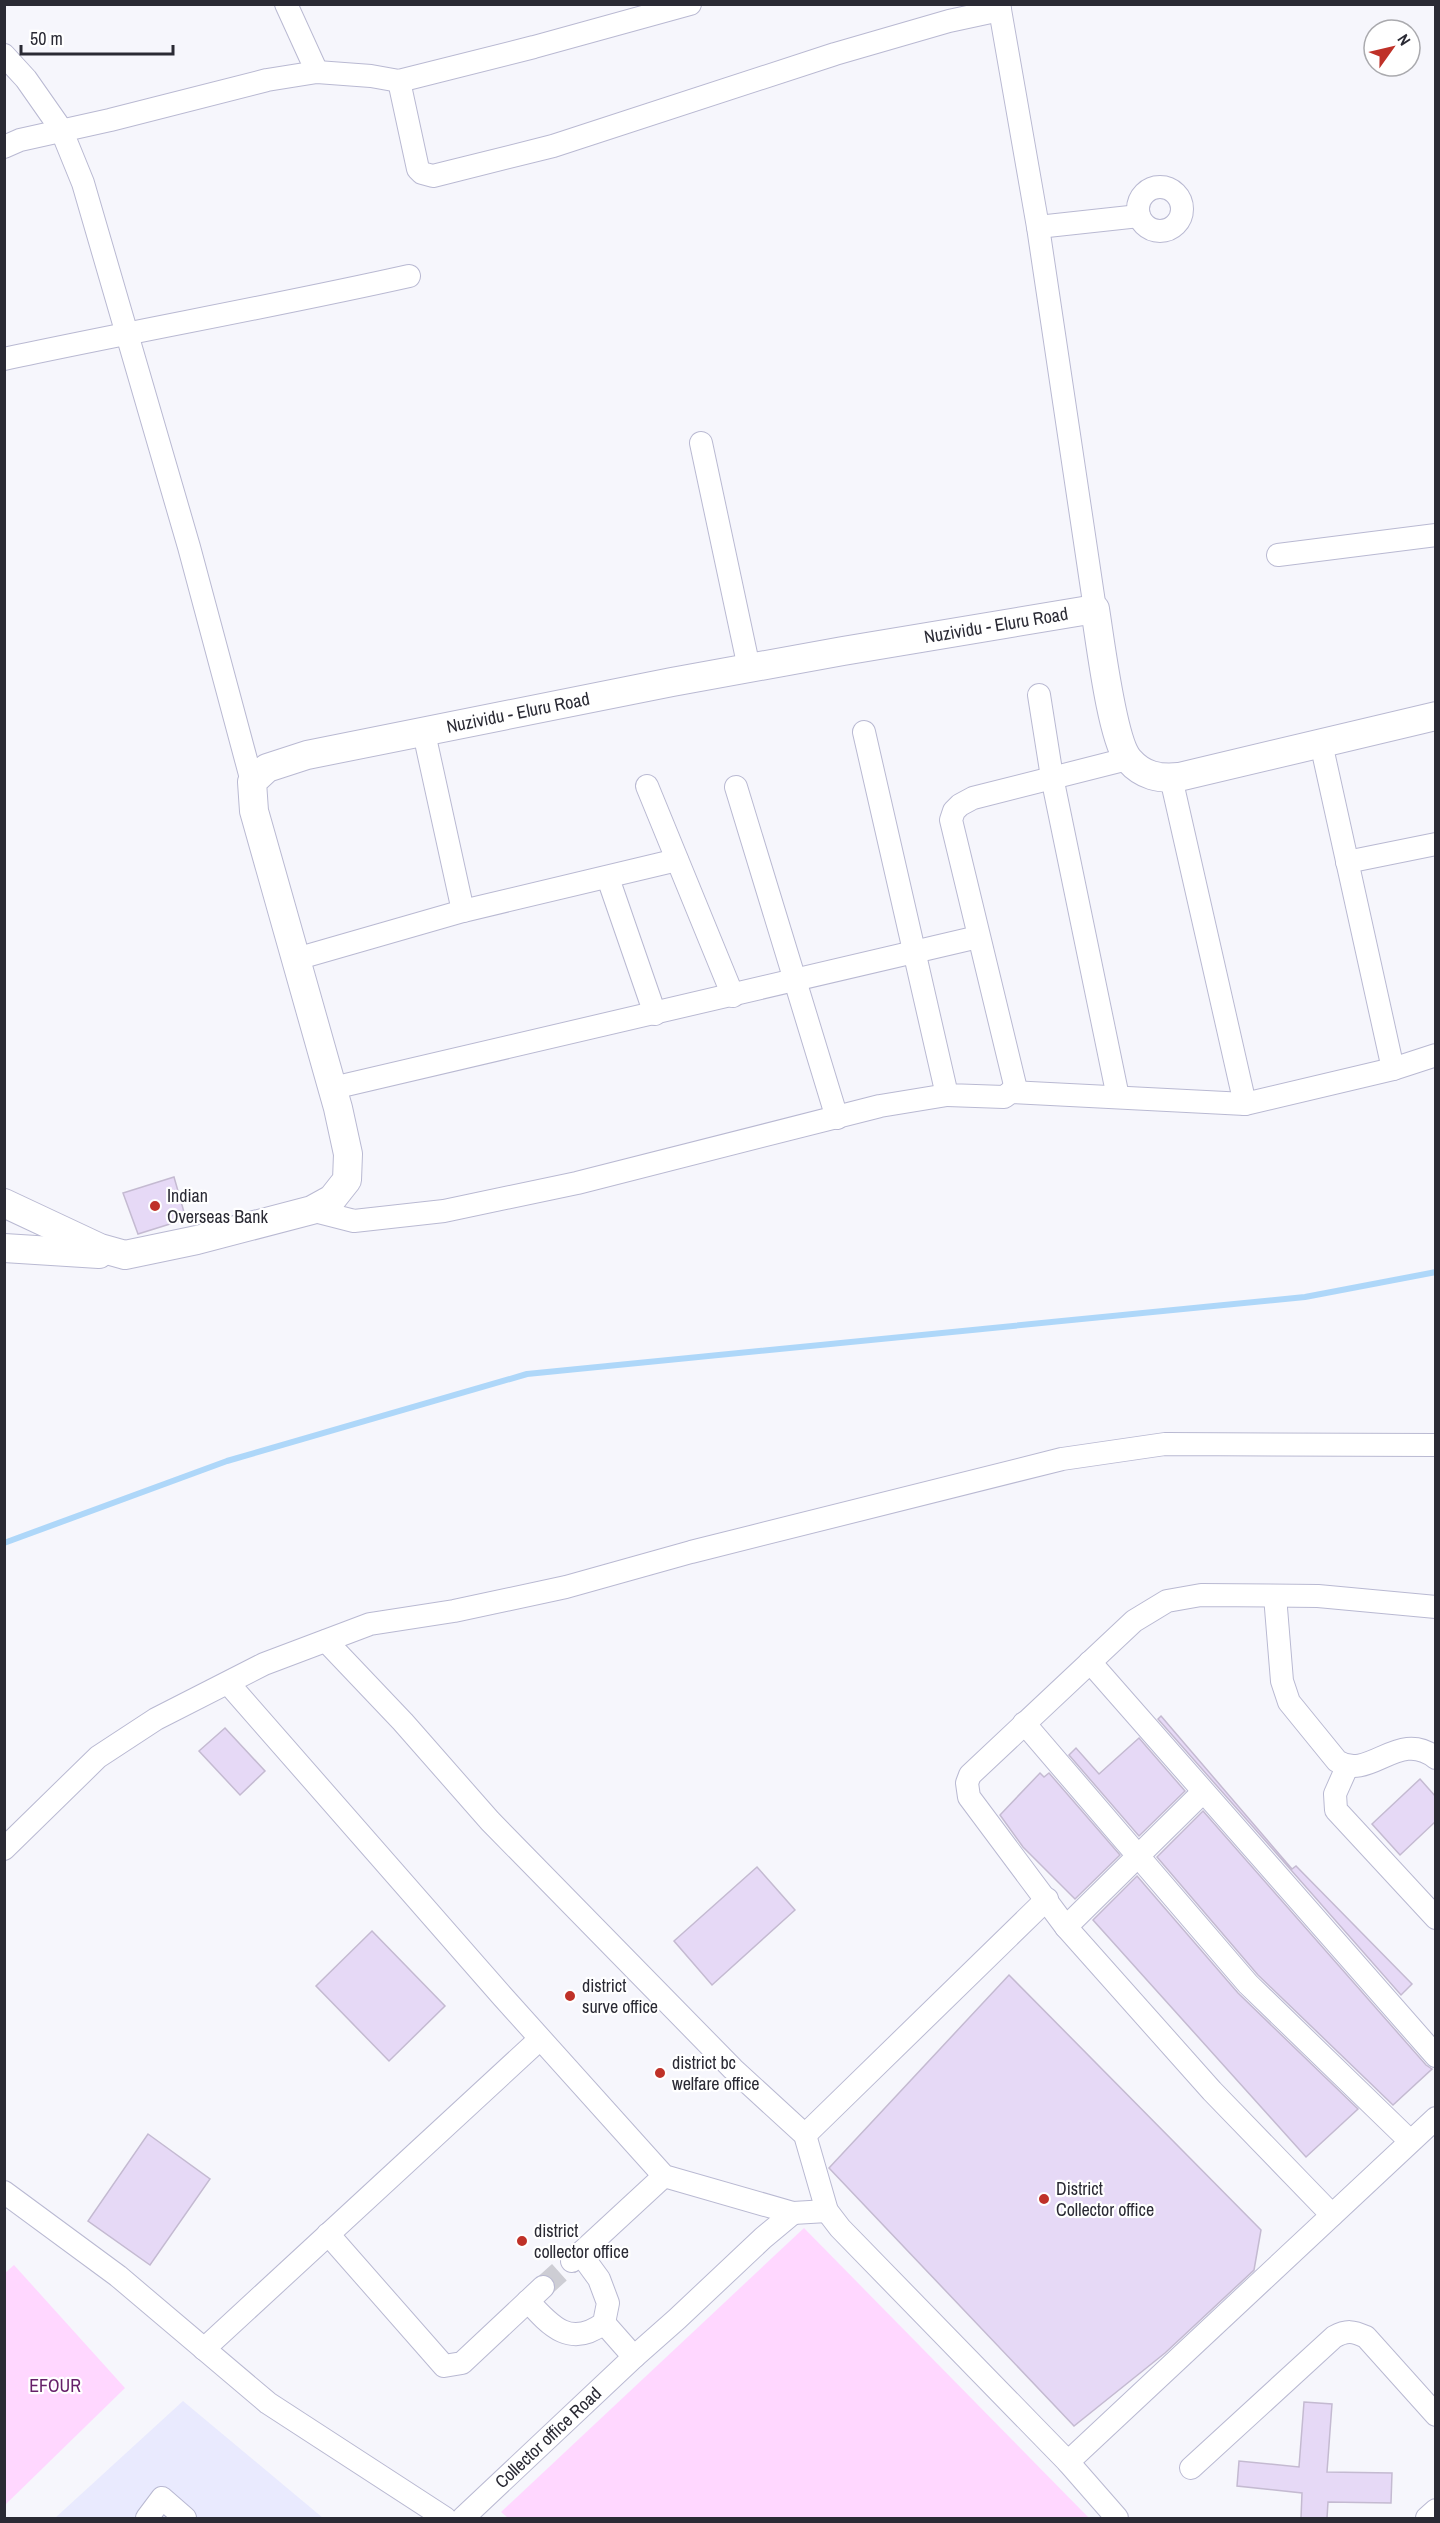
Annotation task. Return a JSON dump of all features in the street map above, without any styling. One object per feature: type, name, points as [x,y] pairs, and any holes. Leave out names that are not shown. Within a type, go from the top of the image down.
[{"type":"main road","name":"Nuzividu - Eluru Road","points":[[252,782],[267,768],[307,755],[749,668],[1095,609],[1119,738],[1127,759]]},
{"type":"main road","points":[[1127,759],[1144,774],[1160,779],[1171,778],[1436,716]]},
{"type":"main road","points":[[4,1248],[125,1256],[311,1210],[332,1199],[347,1180],[348,1154],[333,1088],[254,811],[252,782]]},
{"type":"main road","points":[[4,1203],[100,1248],[125,1256]]},
{"type":"street","points":[[286,4],[317,72]]},
{"type":"street","points":[[4,147],[20,140],[61,129],[110,120],[267,80],[317,72],[371,75],[399,81],[690,4]]},
{"type":"street","points":[[399,81],[418,169],[422,173],[433,176],[553,146],[835,54],[999,7],[1038,227],[1095,609]]},
{"type":"street","points":[[4,55],[26,80],[61,129],[83,183],[189,547],[252,782]]},
{"type":"street","points":[[1038,227],[1138,216]]},
{"type":"street","points":[[4,359],[127,333],[266,308],[409,276]]},
{"type":"street","points":[[701,443],[749,668]]},
{"type":"street","points":[[1278,555],[1436,535]]},
{"type":"street","points":[[1039,694],[1052,777],[1118,1097]]},
{"type":"street","points":[[864,732],[947,1095]]},
{"type":"street","points":[[424,733],[463,911]]},
{"type":"street","points":[[1321,743],[1393,1069]]},
{"type":"street","points":[[311,1210],[354,1221],[444,1211],[577,1183],[880,1106],[947,1095],[1004,1097],[1011,1092],[1015,1084],[951,820],[954,811],[973,798],[1127,759]]},
{"type":"street","points":[[1171,778],[1245,1104]]},
{"type":"street","points":[[647,786],[733,996]]},
{"type":"street","points":[[736,787],[837,1118]]},
{"type":"street","points":[[1347,862],[1436,844]]},
{"type":"street","points":[[296,959],[463,911],[677,860]]},
{"type":"street","points":[[608,878],[655,1014]]},
{"type":"street","points":[[333,1088],[978,937]]},
{"type":"street","points":[[1011,1092],[1245,1104],[1393,1069],[1436,1055]]},
{"type":"street","points":[[4,1849],[98,1757],[156,1719],[264,1664],[370,1624],[454,1611],[566,1587],[691,1552],[1062,1458],[1165,1444],[1436,1445]]},
{"type":"street","points":[[1332,2215],[1212,2091],[1066,1927],[969,1797],[970,1774],[1134,1621],[1167,1600],[1201,1595],[1318,1596],[1436,1607]]},
{"type":"street","points":[[1275,1596],[1282,1681],[1288,1702],[1337,1761],[1347,1767],[1358,1766],[1414,1747],[1436,1758]]},
{"type":"street","points":[[326,1641],[403,1722],[498,1829],[733,2069],[805,2134],[828,2211],[840,2228],[1068,2463],[1117,2518]]},
{"type":"street","points":[[1090,1662],[1436,2056]]},
{"type":"street","points":[[228,1683],[664,2176],[793,2213],[828,2211]]},
{"type":"street","points":[[1024,1723],[1248,1984],[1410,2141]]},
{"type":"street","points":[[1347,1767],[1335,1794],[1336,1810],[1436,1918]]},
{"type":"street","points":[[1066,1927],[1203,1792]]},
{"type":"street","points":[[805,2134],[1047,1899]]},
{"type":"street","points":[[204,2349],[540,2038]]},
{"type":"street","points":[[1068,2463],[1436,2118]]},
{"type":"street","points":[[328,2234],[444,2366],[462,2363],[535,2294],[545,2321],[562,2332],[579,2336],[592,2332],[604,2323],[608,2303],[599,2278],[576,2257],[664,2176]]},
{"type":"street","points":[[4,2192],[118,2276],[268,2403],[445,2518]]},
{"type":"street","name":"Collector office Road","points":[[463,2518],[634,2357],[793,2213]]},
{"type":"street","points":[[604,2323],[634,2357]]},
{"type":"street","points":[[1191,2468],[1334,2337],[1344,2332],[1354,2331],[1366,2337],[1436,2415]]},
{"type":"street","points":[[147,2518],[162,2498],[185,2518]]},
{"type":"street","points":[[1427,2518],[1436,2510]]},
{"type":"shaded area","points":[[183,2401],[323,2518],[55,2518]]},
{"type":"green space","points":[[804,2228],[1089,2518],[508,2518],[501,2512]]},
{"type":"green space","name":"EFOUR","points":[[14,2265],[125,2388],[5,2505],[4,2274]]},
{"type":"building","name":"Indian Overseas Bank","points":[[174,1177],[186,1219],[138,1234],[123,1193]]},
{"type":"building","points":[[1161,1716],[1292,1869],[1296,1866],[1412,1984],[1401,1995],[1158,1719]]},
{"type":"building","points":[[225,1728],[265,1771],[240,1795],[199,1751]]},
{"type":"building","points":[[1139,1738],[1185,1791],[1139,1836],[1069,1755],[1076,1748],[1099,1774]]},
{"type":"building","points":[[1040,1773],[1044,1777],[1049,1773],[1120,1855],[1075,1899],[1023,1847],[1000,1815]]},
{"type":"building","points":[[1420,1779],[1436,1797],[1436,1821],[1400,1855],[1372,1824]]},
{"type":"building","points":[[1203,1811],[1426,2065],[1432,2069],[1393,2105],[1258,1975],[1157,1857]]},
{"type":"building","points":[[757,1867],[795,1910],[712,1985],[674,1941]]},
{"type":"building","points":[[1137,1876],[1238,1993],[1358,2109],[1306,2157],[1093,1920]]},
{"type":"building","points":[[372,1931],[445,2006],[389,2061],[316,1986]]},
{"type":"building","name":"District Collector office","points":[[1009,1975],[1261,2230],[1254,2270],[1165,2353],[1074,2426],[829,2168]]},
{"type":"building","points":[[148,2134],[210,2179],[150,2265],[88,2221]]},
{"type":"building","points":[[1304,2402],[1332,2404],[1327,2472],[1392,2473],[1391,2503],[1328,2502],[1327,2518],[1301,2518],[1302,2493],[1237,2486],[1239,2461],[1299,2467]]},
{"type":"waterway","points":[[4,1543],[227,1461],[527,1374],[1305,1297],[1436,1272]]},
{"type":"tunnel","points":[[543,2287],[572,2261]]},
{"type":"place","name":"Indian Overseas Bank","points":[[155,1206]]},
{"type":"place","name":"district surve office","points":[[570,1996]]},
{"type":"place","name":"district bc welfare office","points":[[660,2073]]},
{"type":"place","name":"District Collector office","points":[[1044,2199]]},
{"type":"place","name":"district collector office","points":[[522,2241]]}]
